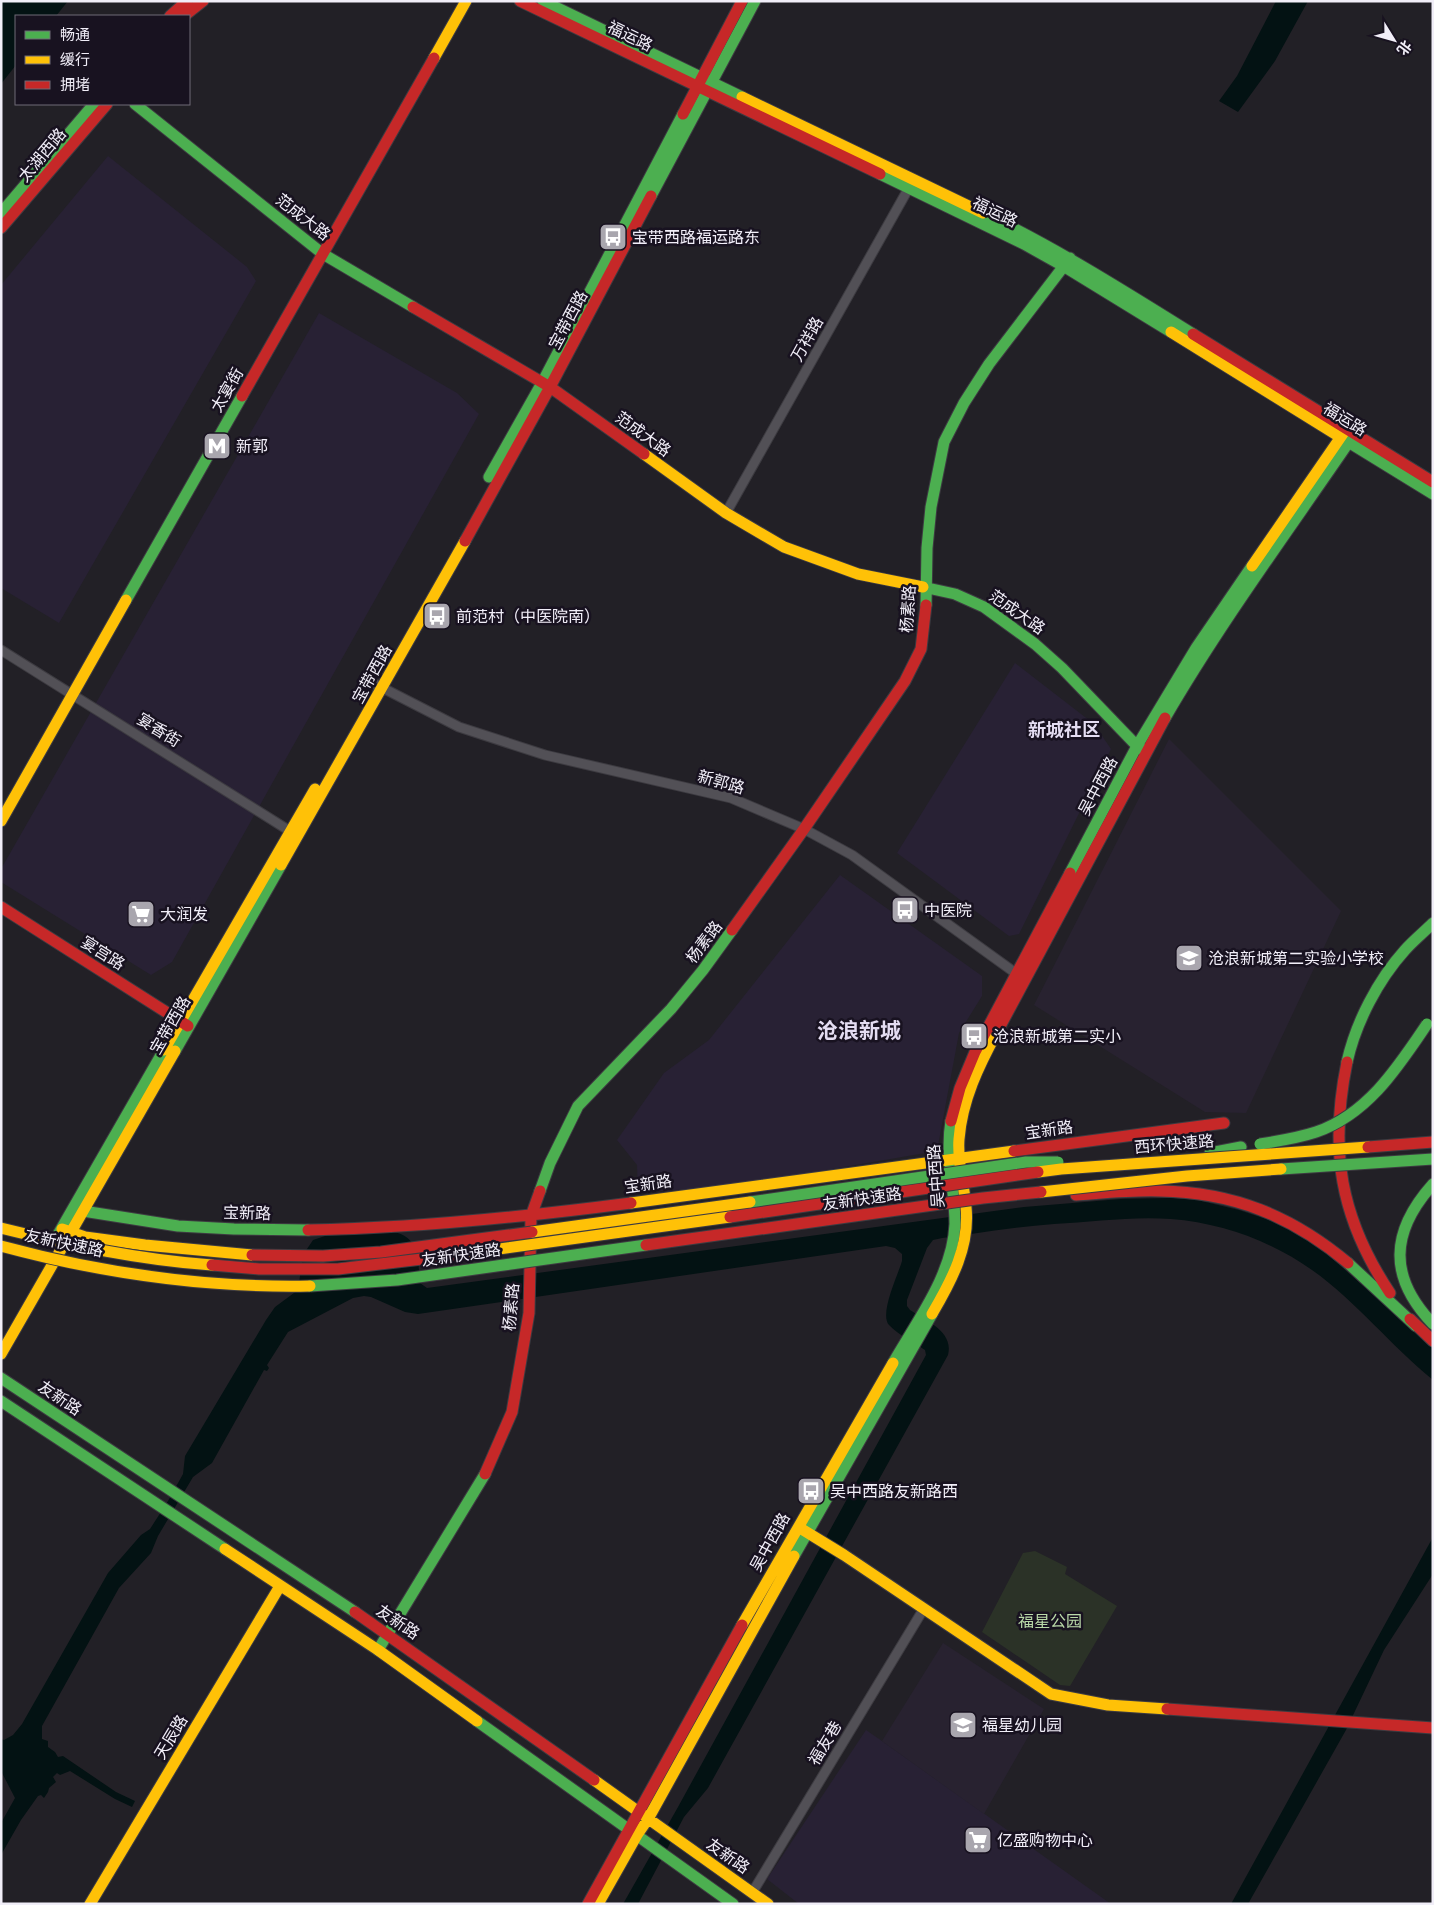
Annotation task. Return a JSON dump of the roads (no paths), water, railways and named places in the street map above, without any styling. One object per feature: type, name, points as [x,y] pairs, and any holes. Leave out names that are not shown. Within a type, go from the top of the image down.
[{"type":"main road","points":[[171,15],[187,1]]},
{"type":"main road","points":[[185,15],[202,1]]},
{"type":"main road","name":"太宴街","points":[[1,821],[466,1]]},
{"type":"main road","name":"福运路","points":[[520,1],[705,85],[912,183],[1007,235],[1068,262],[1348,435],[1433,482]]},
{"type":"main road","name":"福运路","points":[[543,1],[705,85]]},
{"type":"main road","name":"宝带西路","points":[[705,85],[742,1]]},
{"type":"main road","name":"宝带西路","points":[[1,1336],[79,1209],[379,687],[546,385],[705,85],[755,1]]},
{"type":"main road","name":"太湖西路","points":[[1,213],[93,105]]},
{"type":"main road","name":"太湖西路","points":[[1,228],[106,105]]},
{"type":"main road","name":"范成大路","points":[[136,105],[324,254],[546,385],[726,513],[784,547],[849,571],[955,594],[984,607],[1035,644],[1141,748]]},
{"type":"main road","name":"杨素路","points":[[378,1650],[484,1476],[512,1412],[529,1313],[532,1216],[550,1163],[578,1106],[605,1076],[655,1027],[693,983],[740,921],[905,680],[921,649],[926,614],[930,507],[944,442],[964,403],[989,364],[1068,262]]},
{"type":"main road","name":"福运路","points":[[1348,435],[1433,494]]},
{"type":"main road","name":"吴中西路","points":[[588,1904],[643,1816],[802,1529],[927,1313],[956,1270],[965,1240],[954,1160],[960,1128],[971,1087],[1021,978],[1141,748],[1201,640],[1348,435]]},
{"type":"main road","name":"宴宫路","points":[[1,907],[184,1024]]},
{"type":"main road","points":[[1416,1326],[1387,1288],[1366,1253],[1354,1228],[1348,1210],[1341,1173],[1340,1107],[1348,1056],[1365,1010],[1396,961],[1433,923]]},
{"type":"main road","points":[[1185,1159],[1241,1147],[1298,1138],[1342,1121],[1378,1091],[1396,1071],[1433,1016]]},
{"type":"main road","name":"宝新路","points":[[79,1209],[190,1227],[264,1230],[425,1224],[532,1216],[1224,1122]]},
{"type":"main road","name":"西环快速路","points":[[918,1190],[1061,1170],[1185,1159],[1433,1142]]},
{"type":"main road","points":[[66,1231],[168,1248],[252,1255],[323,1256],[409,1249],[1026,1162],[1068,1162],[1241,1147]]},
{"type":"main road","name":"西环快速路","points":[[925,1207],[983,1198],[1187,1176],[1433,1159]]},
{"type":"main road","points":[[968,1171],[1061,1170]]},
{"type":"main road","points":[[1433,1184],[1419,1198],[1407,1217],[1401,1238],[1399,1259],[1408,1293],[1422,1315],[1433,1324]]},
{"type":"main road","name":"友新快速路","points":[[1,1228],[74,1246],[181,1263],[260,1269],[338,1269],[415,1261],[918,1190]]},
{"type":"main road","points":[[983,1198],[1172,1191],[1206,1195],[1239,1202],[1282,1218],[1320,1240],[1360,1272],[1433,1341]]},
{"type":"main road","name":"友新快速路","points":[[1,1246],[68,1262],[178,1280],[260,1286],[340,1286],[416,1278],[925,1207]]},
{"type":"main road","name":"吴中西路","points":[[927,1313],[953,1243],[961,1210]]},
{"type":"main road","name":"宝带西路","points":[[1,1354],[66,1231]]},
{"type":"main road","name":"友新路","points":[[1,1378],[388,1634],[768,1904]]},
{"type":"main road","points":[[1,1400],[378,1650],[733,1904]]},
{"type":"main road","points":[[802,1529],[844,1555],[923,1610],[1051,1694],[1070,1700],[1112,1705],[1433,1728]]},
{"type":"main road","name":"天辰路","points":[[90,1904],[280,1586]]},
{"type":"main road","name":"吴中西路","points":[[598,1904],[633,1832]]},
{"type":"street","name":"万祥路","points":[[726,513],[912,183]]},
{"type":"street","name":"宴香街","points":[[1,650],[295,834]]},
{"type":"street","name":"新郭路","points":[[379,687],[468,730],[544,755],[730,798],[804,829],[852,855],[1021,978]]},
{"type":"street","name":"福友巷","points":[[752,1893],[923,1610]]},
{"type":"place","name":"宝带西路福运路东","points":[[613,237]]},
{"type":"place","name":"新郭","points":[[217,446]]},
{"type":"place","name":"前范村（中医院南）","points":[[437,616]]},
{"type":"place","name":"中医院","points":[[905,910]]},
{"type":"place","name":"大润发","points":[[141,914]]},
{"type":"place","name":"沧浪新城第二实验小学校","points":[[1189,958]]},
{"type":"place","name":"沧浪新城第二实小","points":[[974,1036]]},
{"type":"place","name":"吴中西路友新路西","points":[[811,1491]]},
{"type":"place","name":"福星幼儿园","points":[[963,1725]]},
{"type":"place","name":"亿盛购物中心","points":[[978,1840]]},
{"type":"district","name":"新城社区","points":[[1064,730]]},
{"type":"district","name":"沧浪新城","points":[[859,1030]]},
{"type":"park label","name":"福星公园","points":[[1050,1621]]}]
